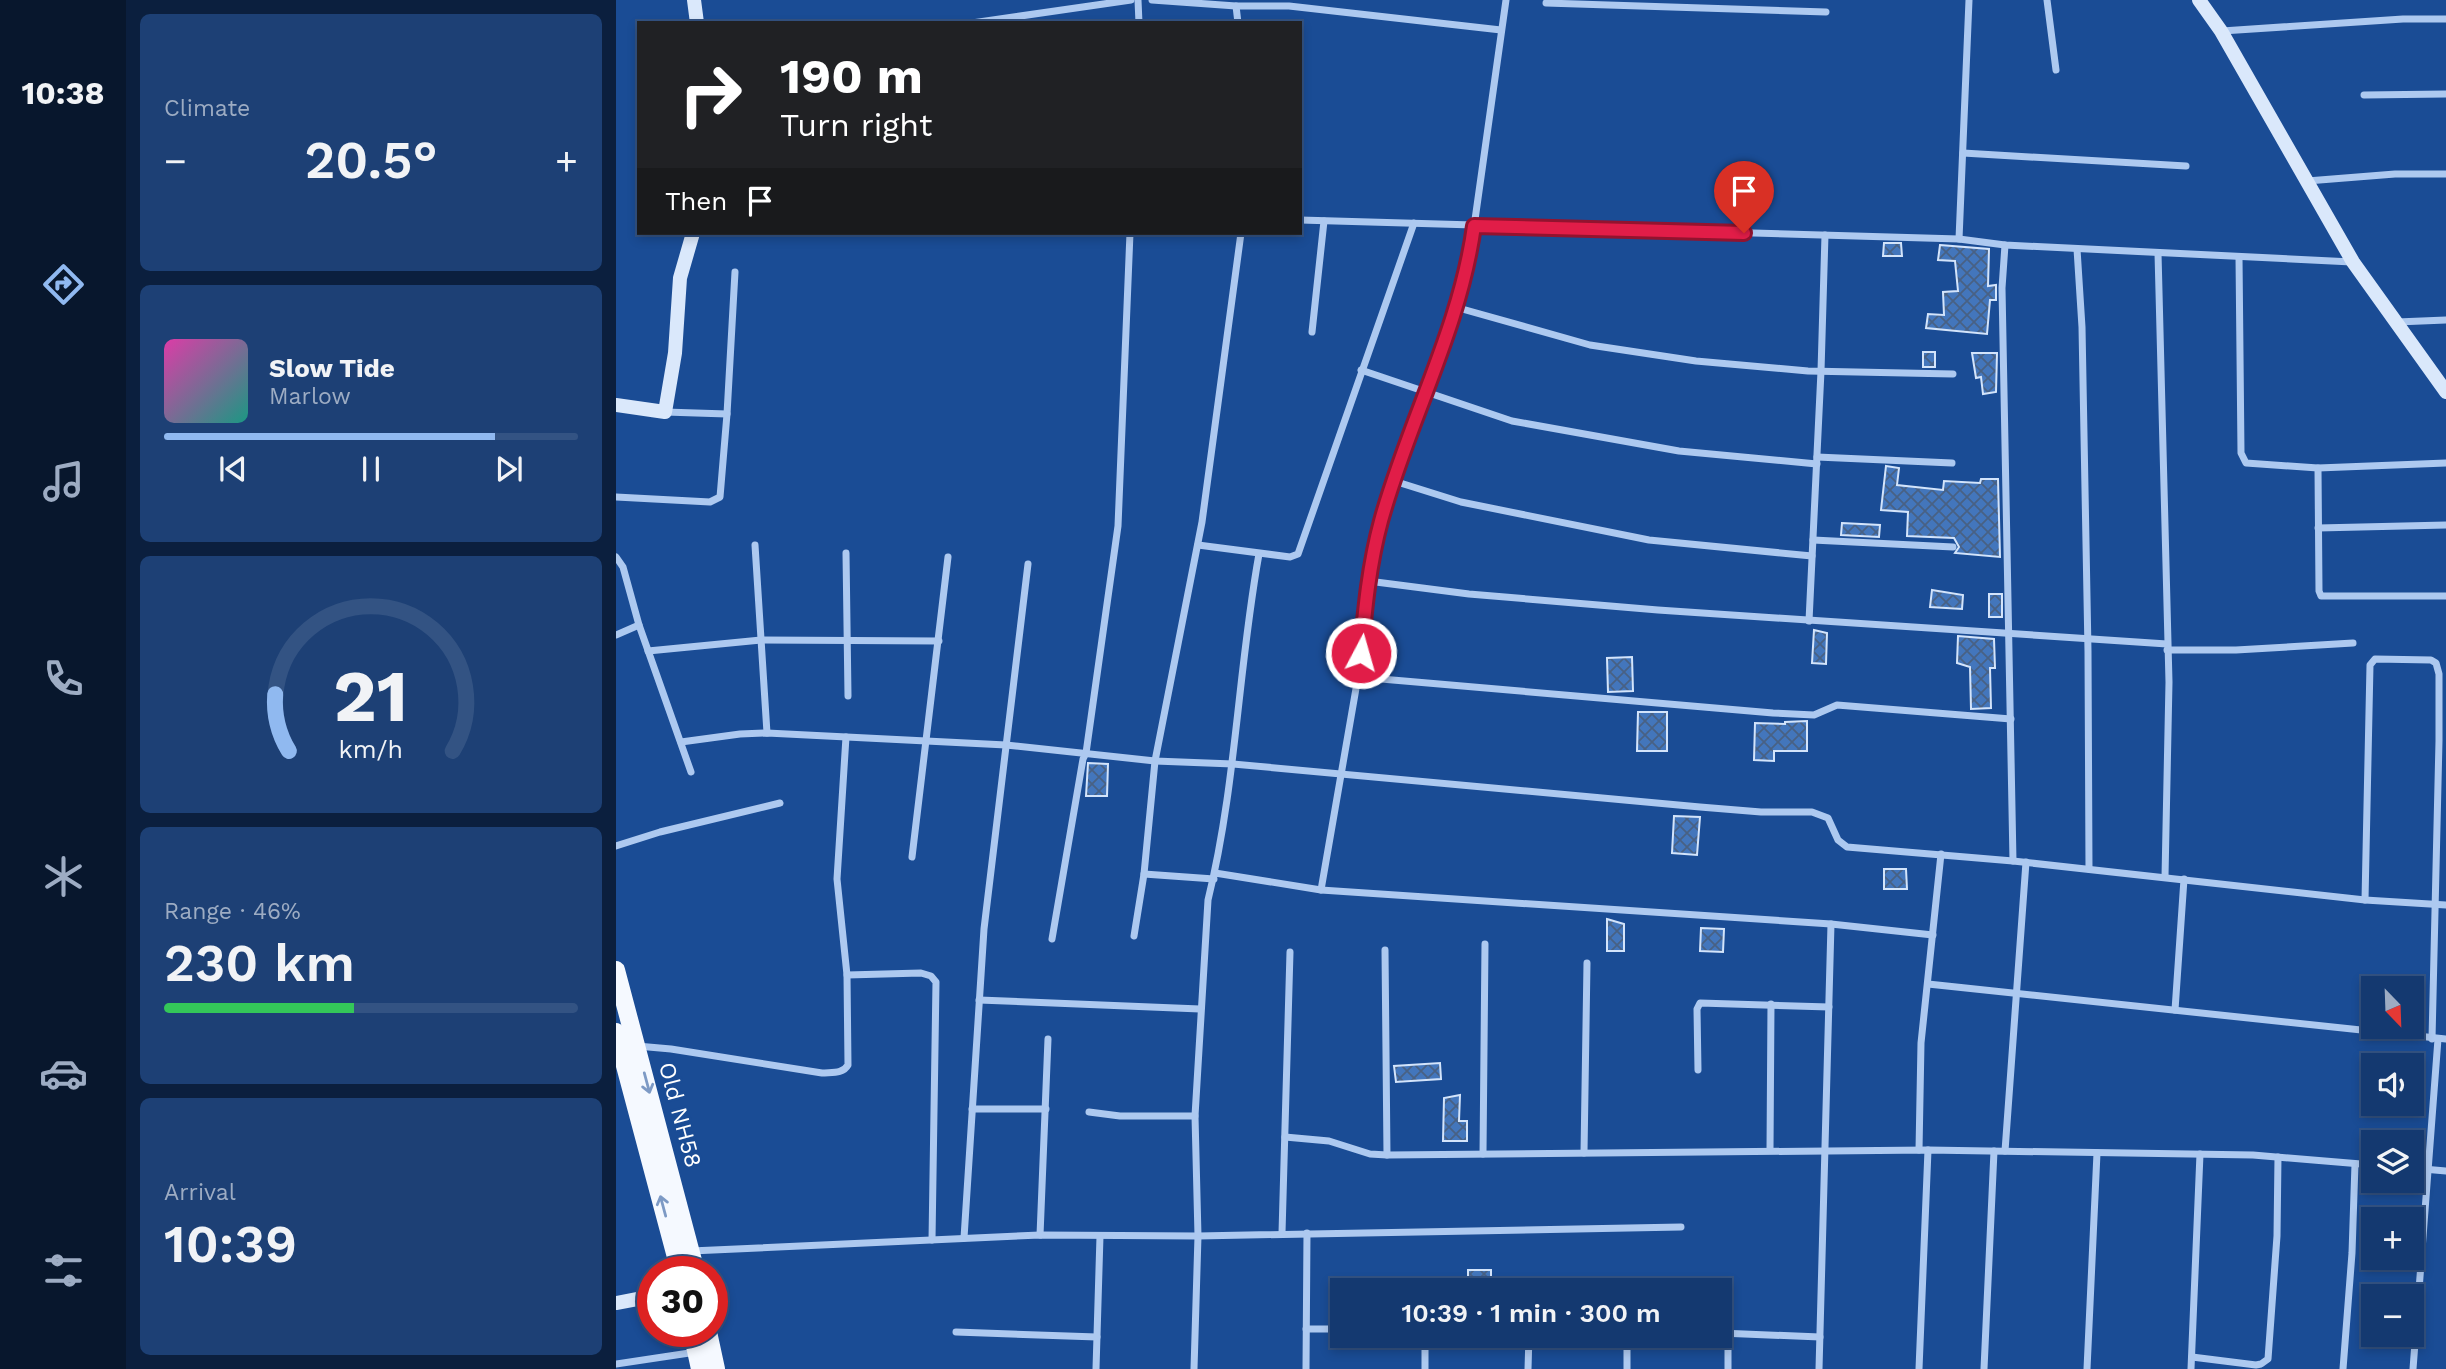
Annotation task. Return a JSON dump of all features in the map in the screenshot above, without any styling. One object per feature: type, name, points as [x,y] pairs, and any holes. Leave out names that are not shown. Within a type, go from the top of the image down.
[{"type":"main road","name":"Old NH58","points":[[616,970],[637,1046],[683,1256]]},
{"type":"main road","name":"Old NH58","points":[[616,1032],[687,1256]]},
{"type":"main road","points":[[711,1347],[716,1369]]},
{"type":"street","points":[[694,0],[697,21]]},
{"type":"street","points":[[986,21],[1131,0]]},
{"type":"street","points":[[1138,0],[1139,21]]},
{"type":"street","points":[[1152,0],[1236,6],[1289,3],[1502,30]]},
{"type":"street","points":[[1321,890],[1358,677],[1368,582],[1381,522],[1455,307],[1471,247],[1506,0]]},
{"type":"street","points":[[1959,239],[1969,0]]},
{"type":"street","points":[[2047,0],[2056,70]]},
{"type":"street","points":[[2199,0],[2221,32],[2353,262],[2446,392]]},
{"type":"street","points":[[1546,3],[1711,4],[1826,12]]},
{"type":"street","points":[[1236,6],[1238,21]]},
{"type":"street","points":[[2221,32],[2403,19],[2446,19]]},
{"type":"street","points":[[2364,96],[2446,94]]},
{"type":"street","points":[[1963,153],[2186,166]]},
{"type":"street","points":[[2307,181],[2395,174],[2446,174]]},
{"type":"street","points":[[1305,220],[1959,239],[2005,245],[2353,262]]},
{"type":"street","points":[[1311,332],[1324,221]]},
{"type":"street","points":[[1198,545],[1290,557],[1298,554],[1414,223]]},
{"type":"street","points":[[665,412],[675,353],[680,278],[692,235]]},
{"type":"street","points":[[1052,939],[1086,753],[1118,526],[1130,235]]},
{"type":"street","points":[[1134,936],[1144,874],[1155,761],[1198,545],[1241,235]]},
{"type":"street","points":[[1809,621],[1825,235]]},
{"type":"street","points":[[2005,245],[2002,288],[2013,861]]},
{"type":"street","points":[[2077,249],[2082,327],[2089,869]]},
{"type":"street","points":[[2158,253],[2169,752],[2165,877]]},
{"type":"street","points":[[2239,257],[2243,460],[2252,464],[2318,468],[2446,463]]},
{"type":"street","points":[[616,497],[710,502],[718,499],[722,491],[735,272]]},
{"type":"street","points":[[1455,307],[1590,345],[1696,361],[1821,371],[1953,374]]},
{"type":"street","points":[[2396,322],[2446,320]]},
{"type":"street","points":[[1361,370],[1512,421],[1679,451],[1817,461],[1952,463]]},
{"type":"street","points":[[616,405],[665,412],[727,414]]},
{"type":"street","points":[[2318,468],[2321,596],[2446,596]]},
{"type":"street","points":[[1394,481],[1461,502],[1649,540],[1812,556]]},
{"type":"street","points":[[2318,528],[2446,525]]},
{"type":"street","points":[[1813,540],[1953,547]]},
{"type":"street","points":[[755,545],[767,733]]},
{"type":"street","points":[[846,553],[848,696]]},
{"type":"street","points":[[1194,1369],[1198,1236],[1195,1116],[1208,900],[1233,764],[1259,554]]},
{"type":"street","points":[[616,557],[623,567],[639,625],[691,772]]},
{"type":"street","points":[[912,857],[948,557]]},
{"type":"street","points":[[964,1238],[984,929],[1028,564]]},
{"type":"street","points":[[1368,582],[1469,594],[2167,647],[2236,650],[2353,643]]},
{"type":"street","points":[[616,635],[639,625]]},
{"type":"street","points":[[648,651],[761,640],[939,641]]},
{"type":"street","points":[[2365,900],[2370,665],[2375,659],[2431,660],[2436,663],[2439,674],[2434,904],[2439,1039],[2413,1369]]},
{"type":"street","points":[[1358,677],[1773,713],[1814,715],[1837,705],[2011,719]]},
{"type":"street","points":[[681,742],[767,733],[1006,745],[1155,761],[1233,764],[1760,812],[1812,812],[1828,818],[1838,839],[1847,846],[2013,861],[2365,900],[2446,905]]},
{"type":"street","points":[[637,1046],[822,1073],[843,1071],[848,1065],[847,975],[837,879],[846,737]]},
{"type":"street","points":[[616,846],[660,832],[780,803]]},
{"type":"street","points":[[1919,1150],[1921,1043],[1941,854]]},
{"type":"street","points":[[2005,1151],[2026,863]]},
{"type":"street","points":[[1144,874],[1214,876],[1321,890],[1830,924],[1933,935]]},
{"type":"street","points":[[2175,1010],[2183,879]]},
{"type":"street","points":[[1819,1369],[1830,924]]},
{"type":"street","points":[[1483,1154],[1485,944]]},
{"type":"street","points":[[1385,950],[1387,1155]]},
{"type":"street","points":[[1282,1233],[1290,952]]},
{"type":"street","points":[[1584,1153],[1587,963]]},
{"type":"street","points":[[847,975],[921,973],[931,976],[936,982],[932,1240]]},
{"type":"street","points":[[1928,984],[2439,1039]]},
{"type":"street","points":[[979,1000],[1200,1009]]},
{"type":"street","points":[[1698,1070],[1698,1005],[1706,1003],[1829,1007]]},
{"type":"street","points":[[1770,1150],[1771,1004]]},
{"type":"street","points":[[1040,1235],[1048,1039]]},
{"type":"street","points":[[972,1109],[1046,1109]]},
{"type":"street","points":[[1089,1112],[1119,1116],[1195,1116]]},
{"type":"street","points":[[1285,1137],[1329,1141],[1370,1154],[1387,1155],[1826,1149],[2200,1154],[2361,1164]]},
{"type":"street","points":[[1919,1369],[1928,1150]]},
{"type":"street","points":[[1984,1369],[1994,1151]]},
{"type":"street","points":[[2087,1369],[2097,1153]]},
{"type":"street","points":[[2191,1369],[2200,1154]]},
{"type":"street","points":[[2192,1357],[2256,1365],[2268,1359],[2277,1236],[2278,1157]]},
{"type":"street","points":[[2343,1369],[2352,1253],[2355,1164]]},
{"type":"street","points":[[2424,1169],[2446,1171]]},
{"type":"street","points":[[684,1251],[1040,1235],[1198,1236],[1681,1227]]},
{"type":"street","points":[[1306,1369],[1307,1233]]},
{"type":"street","points":[[1096,1369],[1100,1236]]},
{"type":"street","points":[[616,1303],[637,1299]]},
{"type":"street","points":[[1306,1329],[1330,1329]]},
{"type":"street","points":[[956,1332],[1097,1337]]},
{"type":"street","points":[[1732,1333],[1820,1337]]},
{"type":"street","points":[[1425,1348],[1425,1369]]},
{"type":"street","points":[[1528,1369],[1529,1348]]},
{"type":"street","points":[[1627,1348],[1627,1369]]},
{"type":"street","points":[[1726,1348],[1728,1369]]},
{"type":"street","points":[[616,1364],[698,1360]]},
{"type":"building","points":[[1884,243],[1901,243],[1902,256],[1883,256]]},
{"type":"building","points":[[1940,245],[1989,249],[1988,286],[1996,285],[1996,300],[1990,300],[1987,334],[1926,328],[1928,314],[1944,315],[1943,292],[1958,291],[1955,261],[1938,260]]},
{"type":"building","points":[[1923,352],[1935,352],[1935,367],[1923,367]]},
{"type":"building","points":[[1972,353],[1997,353],[1996,392],[1983,394],[1981,377],[1976,378]]},
{"type":"building","points":[[1886,466],[1899,468],[1897,485],[1943,490],[1944,481],[1980,483],[1981,479],[1998,479],[2000,557],[1955,553],[1959,547],[1954,538],[1907,536],[1908,512],[1881,510]]},
{"type":"building","points":[[1842,523],[1880,525],[1879,537],[1841,535]]},
{"type":"building","points":[[1932,590],[1963,595],[1962,609],[1930,607]]},
{"type":"building","points":[[1989,594],[2002,594],[2002,617],[1989,617]]},
{"type":"building","points":[[1814,630],[1827,633],[1826,664],[1812,663]]},
{"type":"building","points":[[1958,636],[1994,639],[1995,668],[1990,668],[1991,708],[1971,709],[1970,667],[1957,663]]},
{"type":"building","points":[[1632,657],[1633,691],[1608,692],[1607,658]]},
{"type":"building","points":[[1638,712],[1667,712],[1667,751],[1637,751]]},
{"type":"building","points":[[1807,721],[1807,751],[1774,751],[1774,761],[1754,760],[1755,723],[1785,724]]},
{"type":"building","points":[[1088,763],[1108,764],[1107,796],[1086,796]]},
{"type":"building","points":[[1674,816],[1700,817],[1697,855],[1672,853]]},
{"type":"building","points":[[1884,869],[1906,869],[1907,889],[1884,889]]},
{"type":"building","points":[[1607,919],[1624,924],[1624,951],[1607,951]]},
{"type":"building","points":[[1701,928],[1724,929],[1723,952],[1700,951]]},
{"type":"building","points":[[1440,1063],[1441,1079],[1396,1082],[1394,1066]]},
{"type":"building","points":[[1460,1095],[1459,1121],[1467,1121],[1467,1141],[1443,1141],[1444,1098]]},
{"type":"building","points":[[1468,1270],[1491,1270],[1491,1278],[1468,1278]]},
{"type":"route","points":[[1361,653],[1368,582],[1381,522],[1455,307],[1474,226],[1744,233]]}]
